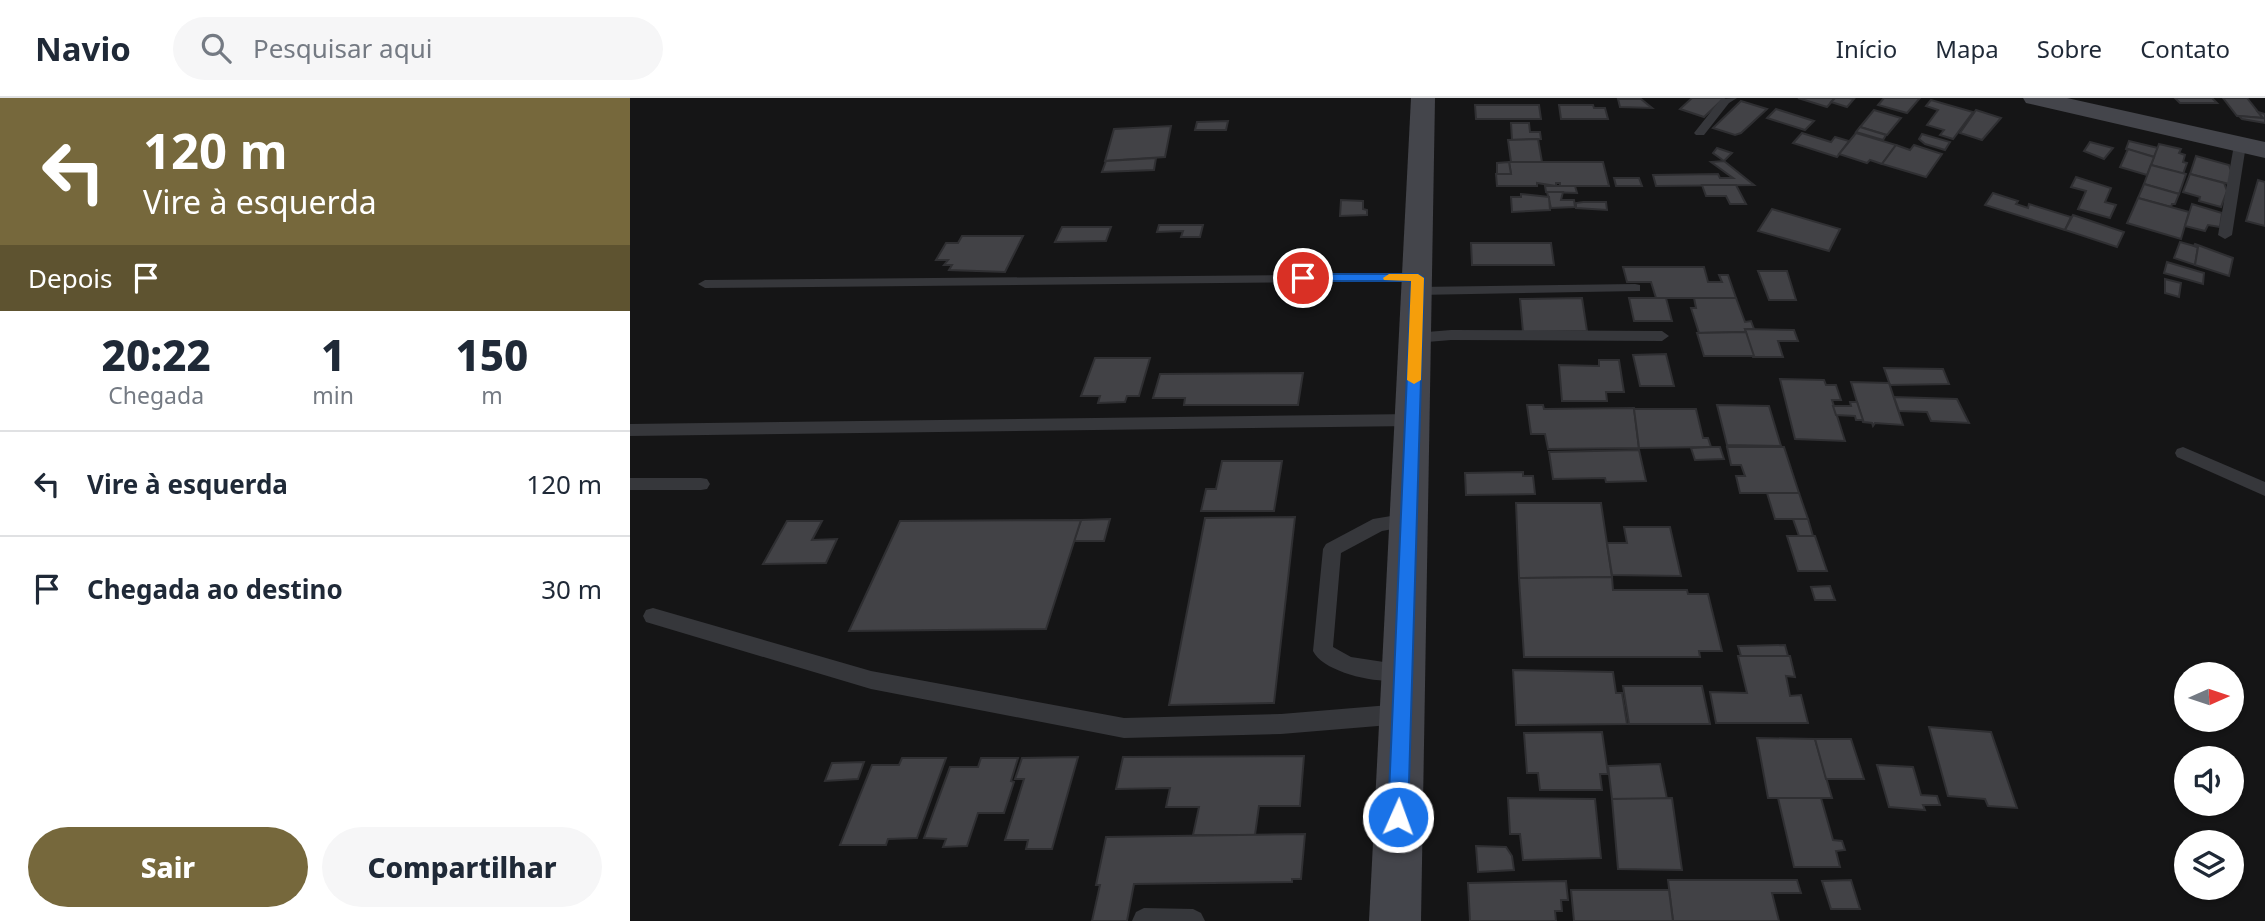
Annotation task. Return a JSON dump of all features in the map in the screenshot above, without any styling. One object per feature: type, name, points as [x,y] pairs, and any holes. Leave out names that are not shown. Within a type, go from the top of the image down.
[{"type":"street","points":[[1395,921],[1423,98]]},
{"type":"street","points":[[2035,98],[2265,150]]},
{"type":"street","points":[[2084,98],[2265,134]]},
{"type":"lane","points":[[1700,133],[1725,101],[1732,98]]},
{"type":"lane","points":[[2225,235],[2240,145]]},
{"type":"lane","points":[[705,284],[1635,288]]},
{"type":"lane","points":[[1415,338],[1451,335],[1662,336]]},
{"type":"lane","points":[[630,430],[1412,420]]},
{"type":"lane","points":[[2183,453],[2265,489]]},
{"type":"lane","points":[[630,484],[701,484]]},
{"type":"lane","points":[[1403,672],[1362,670],[1337,663],[1323,651],[1332,549],[1379,524],[1409,520]]},
{"type":"lane","points":[[653,616],[871,680],[1124,728],[1281,724],[1402,714]]},
{"type":"lane","points":[[1144,919],[1193,921]]},
{"type":"building","points":[[1692,98],[1724,98],[1704,117],[1680,109]]},
{"type":"building","points":[[1798,98],[1835,98],[1827,107]]},
{"type":"building","points":[[1835,98],[1854,99],[1847,107],[1831,102]]},
{"type":"building","points":[[1884,98],[1920,98],[1907,113],[1878,105]]},
{"type":"building","points":[[2175,98],[2212,98],[2217,103],[2180,103]]},
{"type":"building","points":[[2223,98],[2247,98],[2263,118],[2237,116]]},
{"type":"building","points":[[1618,99],[1641,99],[1652,108],[1620,107]]},
{"type":"building","points":[[1931,100],[1973,112],[1953,139],[1940,135],[1944,130],[1927,125],[1938,110],[1926,106]]},
{"type":"building","points":[[1741,101],[1767,109],[1741,133],[1735,135],[1713,128]]},
{"type":"building","points":[[1475,105],[1539,105],[1541,119],[1476,119]]},
{"type":"building","points":[[1559,105],[1593,105],[1594,108],[1605,108],[1608,119],[1561,119]]},
{"type":"building","points":[[1776,109],[1814,121],[1805,130],[1767,118]]},
{"type":"building","points":[[1874,110],[1901,118],[1887,135],[1860,127]]},
{"type":"building","points":[[1976,110],[2001,118],[1982,140],[1960,133]]},
{"type":"building","points":[[2258,112],[2265,114],[2265,123],[2242,119],[2239,116],[2263,118]]},
{"type":"building","points":[[1228,121],[1226,130],[1195,130],[1197,122]]},
{"type":"building","points":[[1511,123],[1529,123],[1530,132],[1540,132],[1541,139],[1512,140]]},
{"type":"building","points":[[1171,126],[1165,157],[1105,161],[1114,129]]},
{"type":"building","points":[[1860,127],[1886,135],[1883,140],[1856,132]]},
{"type":"building","points":[[1802,133],[1831,142],[1835,137],[1849,141],[1837,157],[1793,143]]},
{"type":"building","points":[[1856,133],[1896,145],[1882,164],[1870,160],[1867,163],[1839,154]]},
{"type":"building","points":[[1922,134],[1950,142],[1945,150],[1925,144],[1919,139]]},
{"type":"building","points":[[1538,139],[1542,162],[1511,162],[1508,140]]},
{"type":"building","points":[[2129,141],[2158,148],[2154,157],[2126,149]]},
{"type":"building","points":[[2090,142],[2113,148],[2104,159],[2084,151]]},
{"type":"building","points":[[2159,144],[2181,149],[2179,153],[2185,155],[2183,162],[2187,163],[2183,174],[2151,165]]},
{"type":"building","points":[[1896,145],[1910,150],[1914,145],[1942,154],[1926,177],[1882,164]]},
{"type":"building","points":[[1717,148],[1732,153],[1724,161],[1713,153]]},
{"type":"building","points":[[2128,149],[2154,157],[2147,175],[2120,167]]},
{"type":"building","points":[[2196,156],[2229,165],[2229,184],[2190,174]]},
{"type":"building","points":[[1156,158],[1154,170],[1102,172],[1106,161]]},
{"type":"building","points":[[1724,161],[1754,185],[1656,186],[1653,175],[1718,174],[1720,178],[1733,178],[1711,162]]},
{"type":"building","points":[[1509,162],[1603,162],[1609,186],[1560,186],[1560,183],[1556,183],[1556,186],[1537,183],[1537,186],[1497,186],[1496,174],[1511,174]]},
{"type":"building","points":[[1509,162],[1511,174],[1497,174],[1497,163]]},
{"type":"building","points":[[2151,165],[2186,174],[2179,194],[2144,184]]},
{"type":"building","points":[[2190,174],[2224,183],[2227,191],[2221,207],[2199,201],[2200,197],[2183,192]]},
{"type":"building","points":[[2076,177],[2111,188],[2105,202],[2116,205],[2110,218],[2078,209],[2086,191],[2071,187]]},
{"type":"building","points":[[1614,178],[1639,178],[1642,186],[1616,186]]},
{"type":"building","points":[[2258,180],[2265,182],[2265,226],[2246,221]]},
{"type":"building","points":[[2144,184],[2179,194],[2175,204],[2171,207],[2138,198]]},
{"type":"building","points":[[1702,185],[1736,185],[1746,204],[1730,204],[1726,196],[1706,196]]},
{"type":"building","points":[[1545,186],[1575,186],[1577,193],[1546,192]]},
{"type":"building","points":[[1547,192],[1563,192],[1561,200],[1574,200],[1575,207],[1551,208]]},
{"type":"building","points":[[1993,193],[2018,201],[2016,204],[2028,208],[2029,204],[2071,217],[2065,230],[1985,205]]},
{"type":"building","points":[[1521,194],[1549,197],[1550,210],[1512,212],[1511,197],[1521,197]]},
{"type":"building","points":[[2138,198],[2189,212],[2181,239],[2127,223]]},
{"type":"building","points":[[1341,200],[1363,201],[1363,209],[1367,210],[1367,215],[1340,216]]},
{"type":"building","points":[[1606,202],[1607,210],[1576,208],[1576,203]]},
{"type":"building","points":[[2192,204],[2222,213],[2220,227],[2208,225],[2205,231],[2185,226]]},
{"type":"building","points":[[1772,209],[1840,229],[1829,251],[1758,231]]},
{"type":"building","points":[[2073,215],[2124,232],[2117,247],[2065,230]]},
{"type":"building","points":[[1159,225],[1203,225],[1200,237],[1181,237],[1183,231],[1157,232]]},
{"type":"building","points":[[1062,227],[1111,227],[1106,241],[1055,242]]},
{"type":"building","points":[[962,236],[1023,236],[1005,272],[949,270],[952,265],[944,265],[948,260],[936,260],[946,243],[958,243]]},
{"type":"building","points":[[2180,242],[2198,247],[2195,265],[2174,258]]},
{"type":"building","points":[[1471,243],[1551,243],[1554,265],[1472,265]]},
{"type":"building","points":[[2195,244],[2233,258],[2229,276],[2195,265],[2198,247],[2194,246]]},
{"type":"building","points":[[2167,262],[2204,273],[2203,284],[2164,273]]},
{"type":"building","points":[[1623,267],[1704,267],[1708,282],[1722,282],[1719,275],[1728,275],[1736,298],[1656,298],[1651,282],[1627,282]]},
{"type":"building","points":[[1758,271],[1787,271],[1796,300],[1769,300]]},
{"type":"building","points":[[2165,279],[2181,283],[2179,297],[2165,293]]},
{"type":"building","points":[[1582,298],[1587,331],[1523,332],[1520,299]]},
{"type":"building","points":[[1629,298],[1666,298],[1672,321],[1634,321]]},
{"type":"building","points":[[1694,298],[1736,298],[1745,322],[1751,321],[1754,329],[1745,329],[1746,332],[1699,333],[1691,308],[1696,308]]},
{"type":"building","points":[[1745,329],[1794,330],[1798,341],[1778,341],[1783,357],[1753,357]]},
{"type":"building","points":[[1746,332],[1754,356],[1704,356],[1697,333]]},
{"type":"building","points":[[1666,354],[1674,386],[1640,386],[1633,355]]},
{"type":"building","points":[[1095,358],[1150,358],[1139,396],[1127,396],[1125,402],[1098,403],[1100,396],[1081,396]]},
{"type":"building","points":[[1599,360],[1619,360],[1624,392],[1606,392],[1607,401],[1562,401],[1559,365],[1599,366]]},
{"type":"building","points":[[1884,368],[1943,369],[1949,384],[1890,385]]},
{"type":"building","points":[[1303,373],[1298,405],[1184,405],[1185,398],[1153,398],[1160,374]]},
{"type":"building","points":[[1780,379],[1824,380],[1826,385],[1836,385],[1841,400],[1832,400],[1845,441],[1795,439]]},
{"type":"building","points":[[1851,382],[1889,383],[1903,425],[1875,423],[1873,426],[1872,423],[1863,422]]},
{"type":"building","points":[[1894,397],[1957,399],[1969,423],[1931,421],[1927,412],[1899,411]]},
{"type":"building","points":[[1850,402],[1857,402],[1863,420],[1856,420],[1855,416],[1836,415],[1833,406],[1851,406]]},
{"type":"building","points":[[1527,405],[1543,405],[1544,409],[1634,408],[1639,448],[1548,449],[1545,434],[1531,434]]},
{"type":"building","points":[[1717,405],[1769,406],[1781,446],[1727,445]]},
{"type":"building","points":[[1634,409],[1696,409],[1703,438],[1708,438],[1711,447],[1639,448]]},
{"type":"building","points":[[1720,447],[1724,459],[1695,460],[1691,448]]},
{"type":"building","points":[[1727,447],[1784,447],[1799,493],[1740,493],[1736,476],[1745,476],[1741,465],[1731,465]]},
{"type":"building","points":[[1639,450],[1646,481],[1606,482],[1605,478],[1553,479],[1549,452]]},
{"type":"building","points":[[1222,461],[1282,461],[1274,511],[1201,511],[1206,489],[1216,489]]},
{"type":"building","points":[[1523,472],[1523,476],[1533,476],[1535,494],[1466,495],[1465,473]]},
{"type":"building","points":[[1767,493],[1799,493],[1808,519],[1775,519]]},
{"type":"building","points":[[1516,503],[1601,503],[1612,577],[1519,578]]},
{"type":"building","points":[[1295,517],[1274,703],[1169,705],[1205,518]]},
{"type":"building","points":[[1110,519],[1104,541],[1074,541],[1081,520]]},
{"type":"building","points":[[1793,519],[1808,519],[1813,536],[1799,536]]},
{"type":"building","points":[[1081,520],[1046,629],[849,631],[900,521]]},
{"type":"building","points":[[787,521],[822,521],[812,540],[837,539],[826,563],[763,564]]},
{"type":"building","points":[[1624,527],[1670,527],[1681,576],[1612,575],[1607,543],[1627,543]]},
{"type":"building","points":[[1787,536],[1815,536],[1827,571],[1798,571]]},
{"type":"building","points":[[1612,577],[1613,590],[1687,590],[1688,594],[1708,594],[1722,651],[1699,651],[1700,657],[1524,657],[1519,578]]},
{"type":"building","points":[[1830,586],[1835,600],[1815,600],[1811,587]]},
{"type":"building","points":[[1785,645],[1788,656],[1741,656],[1738,646]]},
{"type":"building","points":[[1738,656],[1790,656],[1795,677],[1786,676],[1790,696],[1801,695],[1808,723],[1716,723],[1710,692],[1747,693]]},
{"type":"building","points":[[1513,670],[1613,672],[1616,693],[1622,693],[1627,724],[1516,725]]},
{"type":"building","points":[[1623,686],[1702,686],[1710,724],[1629,724]]},
{"type":"building","points":[[1929,727],[1991,732],[2017,808],[1988,806],[1985,799],[1948,796]]},
{"type":"building","points":[[1602,732],[1608,774],[1600,774],[1602,790],[1540,790],[1538,773],[1527,773],[1524,733]]},
{"type":"building","points":[[1757,738],[1815,739],[1832,798],[1768,798]]},
{"type":"building","points":[[1815,739],[1851,739],[1864,779],[1826,779]]},
{"type":"building","points":[[1304,756],[1300,806],[1259,806],[1255,835],[1193,835],[1199,807],[1166,807],[1170,788],[1116,789],[1123,757]]},
{"type":"building","points":[[1078,757],[1052,849],[1026,849],[1028,840],[1005,840],[1024,779],[1015,779],[1022,758]]},
{"type":"building","points":[[902,758],[946,758],[917,838],[888,839],[886,845],[840,845],[872,765],[899,765]]},
{"type":"building","points":[[981,758],[1018,758],[1004,813],[978,813],[967,846],[943,847],[946,839],[924,838],[950,767],[978,767]]},
{"type":"building","points":[[864,762],[858,779],[825,781],[832,763]]},
{"type":"building","points":[[1660,764],[1667,799],[1612,799],[1608,766]]},
{"type":"building","points":[[1877,765],[1913,767],[1921,795],[1937,796],[1940,805],[1923,805],[1925,810],[1889,807]]},
{"type":"building","points":[[1508,798],[1595,799],[1601,858],[1523,860],[1520,834],[1510,834]]},
{"type":"building","points":[[1672,798],[1682,870],[1618,869],[1612,799]]},
{"type":"building","points":[[1778,798],[1821,798],[1833,840],[1842,841],[1845,850],[1836,851],[1840,867],[1794,867]]},
{"type":"building","points":[[1305,834],[1301,879],[1292,879],[1292,882],[1134,884],[1127,921],[1092,921],[1106,837]]},
{"type":"building","points":[[1476,846],[1506,847],[1512,856],[1514,870],[1478,872]]},
{"type":"building","points":[[1668,880],[1797,880],[1801,893],[1772,893],[1779,921],[1673,921]]},
{"type":"building","points":[[1851,880],[1860,909],[1831,909],[1822,881]]},
{"type":"building","points":[[1566,881],[1568,900],[1561,900],[1562,911],[1555,911],[1556,921],[1470,921],[1468,883]]},
{"type":"building","points":[[1571,890],[1669,890],[1673,921],[1574,921]]},
{"type":"slow traffic","points":[[1389,278],[1418,278],[1414,380]]},
{"type":"route","points":[[1303,278],[1418,278],[1398,817]]}]
